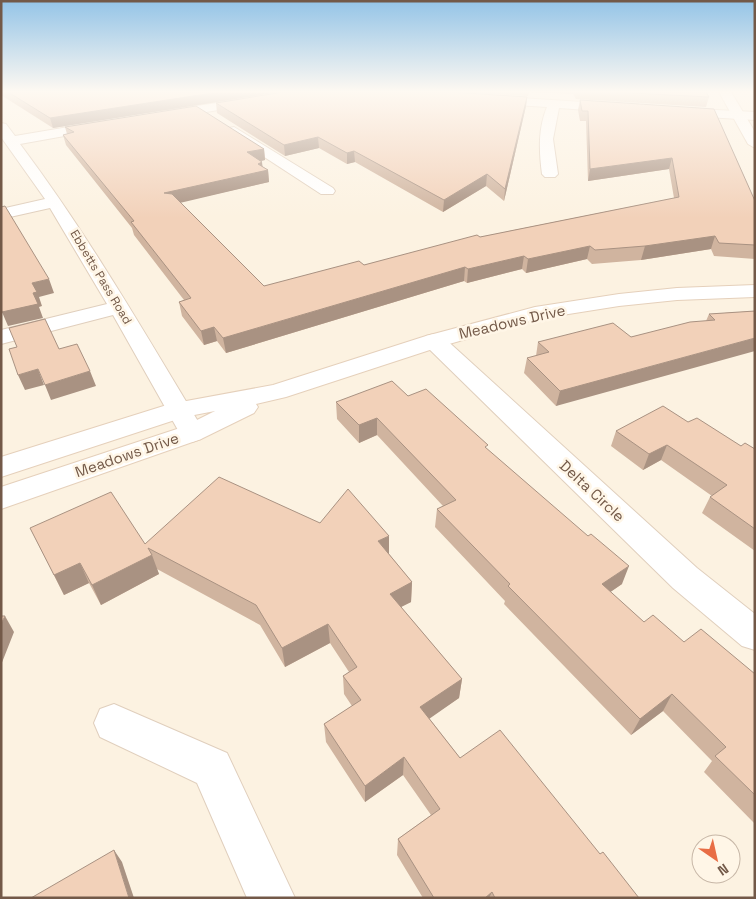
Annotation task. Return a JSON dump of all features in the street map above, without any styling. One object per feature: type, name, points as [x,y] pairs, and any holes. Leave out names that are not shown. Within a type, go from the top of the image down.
[{"type":"street","name":"Ebbetts Pass Road","points":[[7,134],[55,202],[185,421]]},
{"type":"street","points":[[238,134],[327,191]]},
{"type":"street","points":[[547,134],[545,148],[550,174]]},
{"type":"street","points":[[1,214],[55,202]]},
{"type":"street","name":"Meadows Drive","points":[[1,467],[185,421],[434,341],[535,313],[619,300],[677,294],[755,291]]},
{"type":"street","points":[[1,337],[119,307]]},
{"type":"street","name":"Delta Circle","points":[[434,341],[685,578],[755,634]]},
{"type":"street","name":"Meadows Drive","points":[[1,498],[185,421]]},
{"type":"street","points":[[114,723],[212,768],[271,898]]},
{"type":"building","points":[[240,134],[264,149],[247,152],[262,162],[258,164],[268,170],[164,193],[172,194],[264,286],[359,261],[364,265],[477,235],[480,237],[679,197],[672,158],[590,169],[589,134],[725,134],[755,201],[755,245],[719,243],[715,236],[645,246],[595,250],[590,246],[528,259],[524,256],[468,269],[465,267],[223,338],[214,327],[201,331],[179,302],[191,298],[131,222],[134,221],[63,135]]},
{"type":"building","points":[[266,134],[518,134],[505,189],[487,174],[444,200],[354,151],[347,153],[318,137],[284,145]]},
{"type":"building","points":[[5,206],[49,279],[32,283],[37,292],[33,293],[38,304],[2,312],[1,207]]},
{"type":"building","points":[[755,311],[755,338],[560,391],[527,358],[549,352],[538,342],[613,323],[631,337],[690,322],[715,320],[709,314]]},
{"type":"building","points":[[45,319],[59,349],[77,344],[90,371],[45,385],[38,369],[18,375],[9,349],[17,347],[9,328]]},
{"type":"building","points":[[392,381],[408,396],[426,389],[488,445],[485,447],[588,536],[591,534],[629,566],[602,584],[644,622],[653,615],[684,642],[701,629],[755,674],[755,795],[715,756],[726,747],[672,694],[640,719],[508,586],[510,584],[437,509],[456,500],[377,418],[359,425],[336,402]]},
{"type":"building","points":[[663,406],[688,422],[697,418],[741,446],[745,443],[755,449],[755,529],[710,497],[727,485],[667,445],[649,454],[616,431]]},
{"type":"building","points":[[219,477],[320,523],[348,489],[389,536],[378,541],[412,582],[390,594],[462,679],[420,707],[460,758],[500,730],[600,854],[603,852],[639,898],[495,898],[492,892],[485,898],[434,898],[398,839],[440,809],[404,757],[365,786],[324,724],[361,700],[343,676],[357,667],[328,624],[282,648],[256,605],[148,548],[152,555],[92,585],[80,563],[54,575],[30,528],[111,492],[145,544]]},
{"type":"building","points":[[1,616],[5,616],[1,624]]},
{"type":"building","points":[[114,850],[129,898],[31,898]]}]
